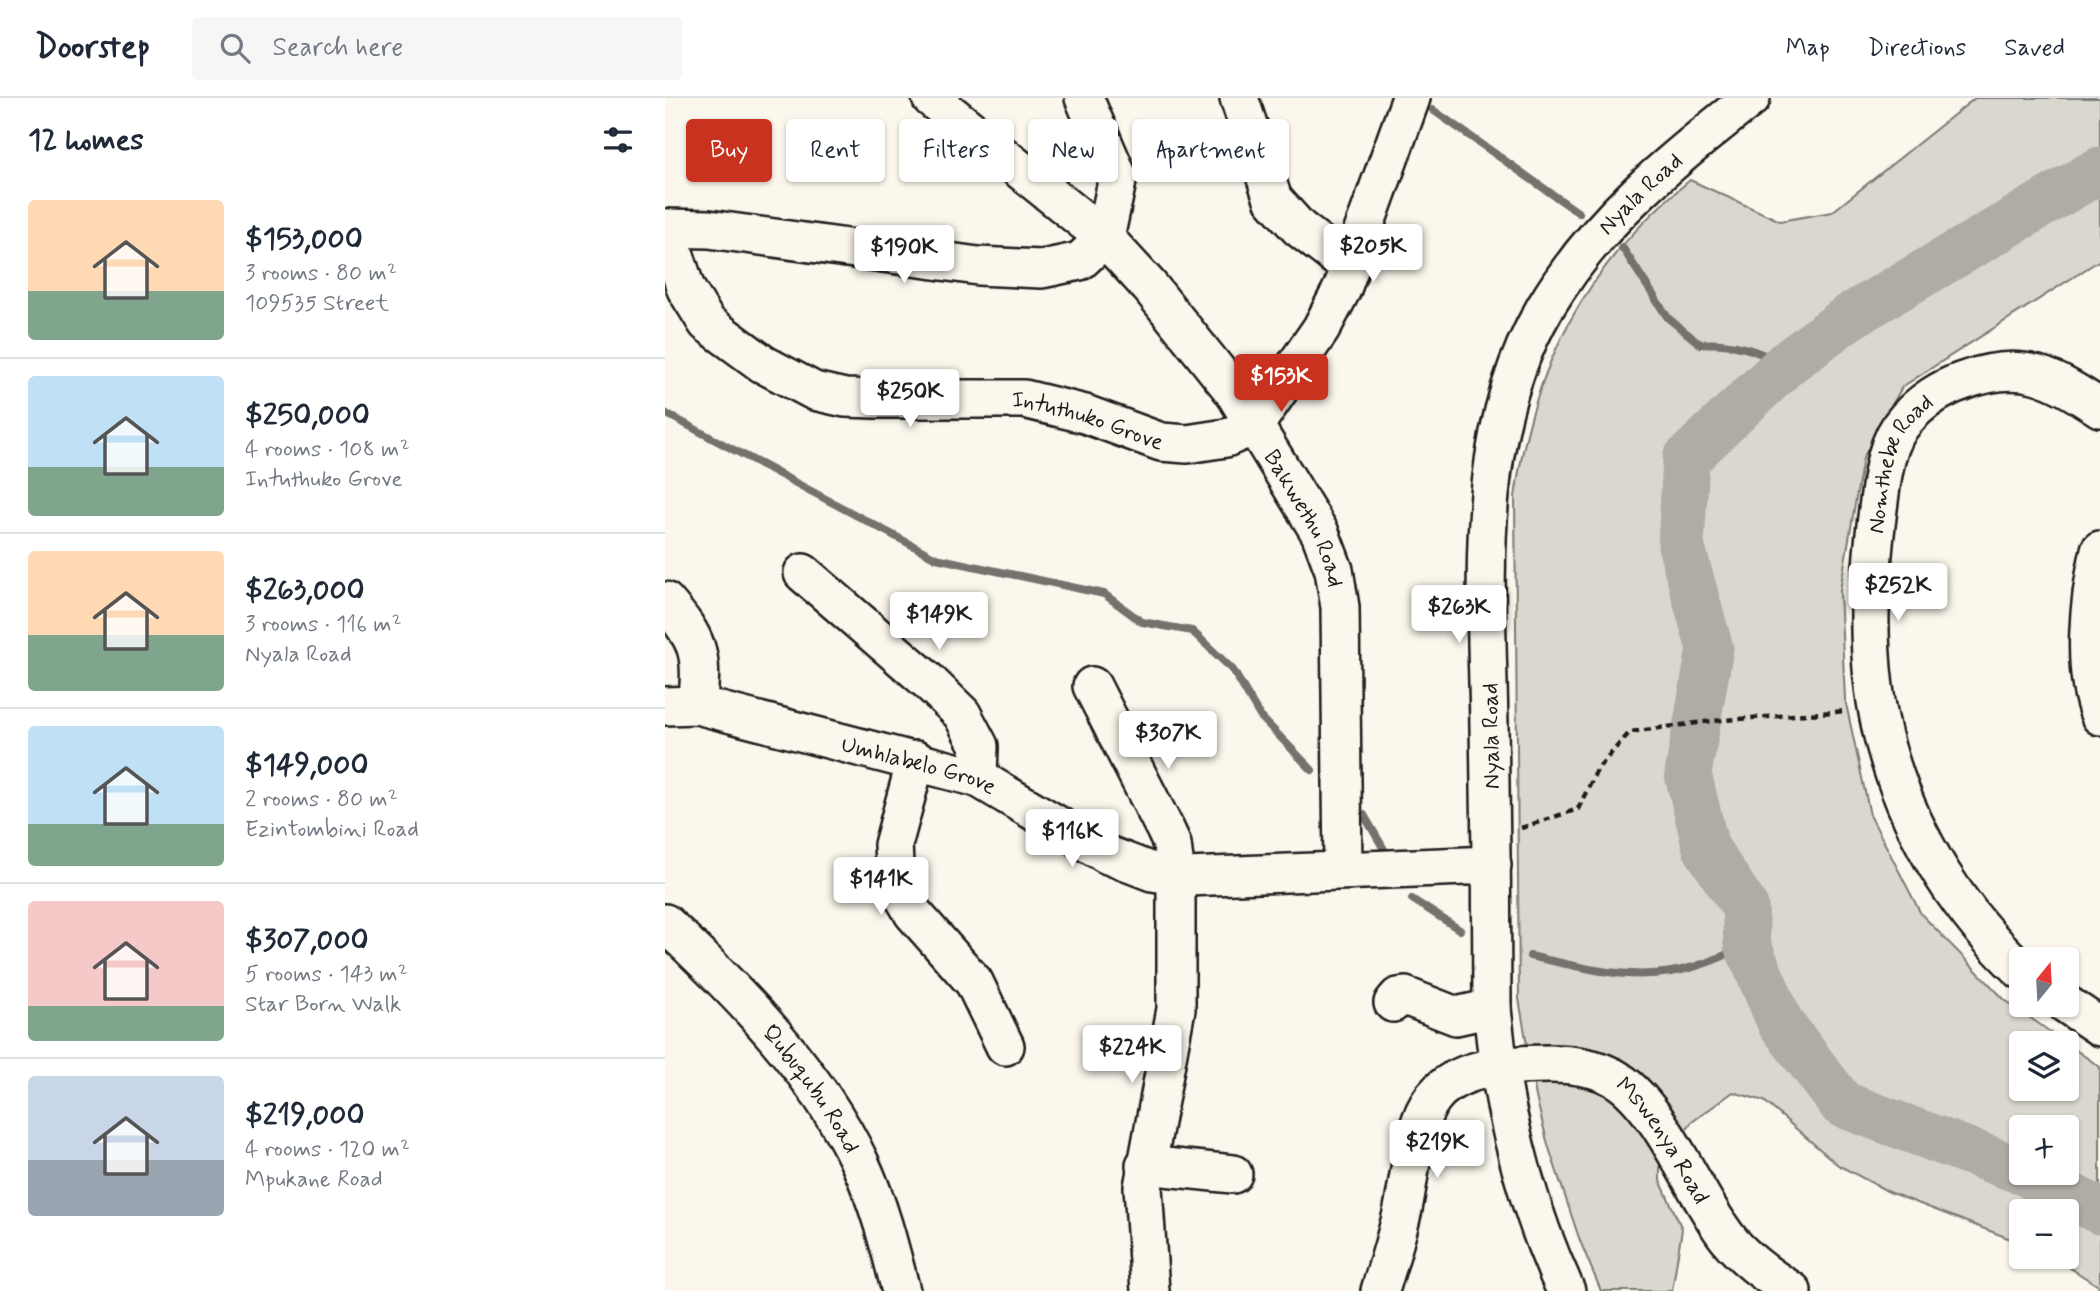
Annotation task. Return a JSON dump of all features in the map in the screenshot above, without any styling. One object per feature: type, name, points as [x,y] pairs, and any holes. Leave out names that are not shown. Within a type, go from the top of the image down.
[{"type":"street","name":"Bakwethu Road","points":[[931,98],[1105,238],[1234,392],[1320,533],[1334,570],[1343,640],[1343,870]]},
{"type":"street","points":[[666,228],[709,229],[944,262],[1042,269],[1072,264],[1089,255],[1105,238],[1118,177],[1084,98]]},
{"type":"street","points":[[1239,98],[1273,199],[1299,228],[1348,266]]},
{"type":"street","points":[[1254,426],[1321,329],[1342,289],[1348,266],[1411,98]]},
{"type":"street","name":"Nyala Road","points":[[1566,1291],[1531,1205],[1497,1066],[1492,1008],[1487,604],[1489,503],[1498,432],[1516,372],[1544,309],[1594,236],[1665,166],[1751,98]]},
{"type":"street","name":"Intuthuko Grove","points":[[666,228],[686,289],[707,323],[763,364],[814,391],[845,398],[875,400],[1024,399],[1061,407],[1161,442],[1188,444],[1226,438],[1254,426]]},
{"type":"street","name":"Nomthebe Road","points":[[2009,957],[1976,923],[1927,848],[1890,761],[1876,708],[1869,624],[1871,557],[1882,474],[1892,443],[1905,419],[1926,400],[1952,385],[1983,373],[2007,369],[2035,372],[2057,380],[2100,408]]},
{"type":"street","points":[[2100,550],[2088,617],[2092,673],[2100,716]]},
{"type":"street","points":[[803,573],[928,681],[962,714],[979,746],[978,778]]},
{"type":"street","points":[[665,601],[694,636],[701,663],[681,705]]},
{"type":"street","points":[[1092,686],[1172,844],[1176,876],[1176,1009],[1145,1165],[1143,1200],[1150,1291]]},
{"type":"street","name":"Umhlabelo Grove","points":[[681,705],[916,760],[978,778],[1108,855],[1152,872],[1176,876],[1492,865]]},
{"type":"street","points":[[916,760],[893,845],[895,881],[913,913],[974,982],[1005,1046]]},
{"type":"street","name":"Qubuqubu Road","points":[[665,923],[760,1015],[829,1111],[860,1163],[885,1229],[901,1291]]},
{"type":"street","points":[[1393,1003],[1398,996],[1405,996],[1455,1016],[1492,1008]]},
{"type":"street","points":[[2079,1013],[2100,1027]]},
{"type":"street","name":"Mswenya Road","points":[[1380,1291],[1402,1210],[1419,1123],[1425,1106],[1447,1082],[1497,1066],[1550,1063],[1577,1065],[1612,1077],[1630,1089],[1650,1113],[1727,1238],[1766,1275],[1792,1291]]},
{"type":"street","points":[[1145,1165],[1233,1174]]},
{"type":"path","points":[[1513,831],[1579,809],[1598,768],[1630,732],[1711,721],[1876,708]]},
{"type":"shaded area","points":[[1975,98],[2100,98],[2100,260],[1902,387],[1863,458],[1840,591],[1845,699],[1870,815],[1921,914],[2009,1003],[2009,1017],[2029,1017],[2049,1031],[2009,1031],[2009,1101],[2079,1101],[2079,1052],[2100,1067],[2100,1287],[2072,1269],[2079,1269],[2079,1199],[2009,1199],[2009,1238],[1889,1192],[1838,1165],[1764,1101],[1733,1092],[1692,1122],[1660,1161],[1660,1180],[1682,1229],[1672,1291],[1601,1291],[1580,1241],[1548,1145],[1536,1097],[1519,999],[1515,497],[1523,449],[1535,403],[1570,320],[1621,247],[1653,213],[1690,180],[1780,221],[1832,212]]},
{"type":"waterway","points":[[1433,110],[1579,213]]},
{"type":"waterway","points":[[2009,1167],[1842,1104],[1780,1022],[1747,944],[1745,907],[1706,848],[1688,774],[1710,649],[1681,545],[1686,459],[1786,364],[1849,317],[2100,170]]},
{"type":"waterway","points":[[1622,247],[1668,318],[1700,344],[1734,346],[1786,364]]},
{"type":"waterway","points":[[665,413],[936,558],[1104,594],[1142,622],[1192,631],[1233,670],[1260,716],[1312,770]]},
{"type":"waterway","points":[[1364,815],[1385,851]]},
{"type":"waterway","points":[[1412,899],[1460,930]]},
{"type":"waterway","points":[[1530,956],[1614,973],[1665,973],[1718,959],[1747,944]]},
{"type":"waterway","points":[[2049,1185],[2100,1211]]}]
